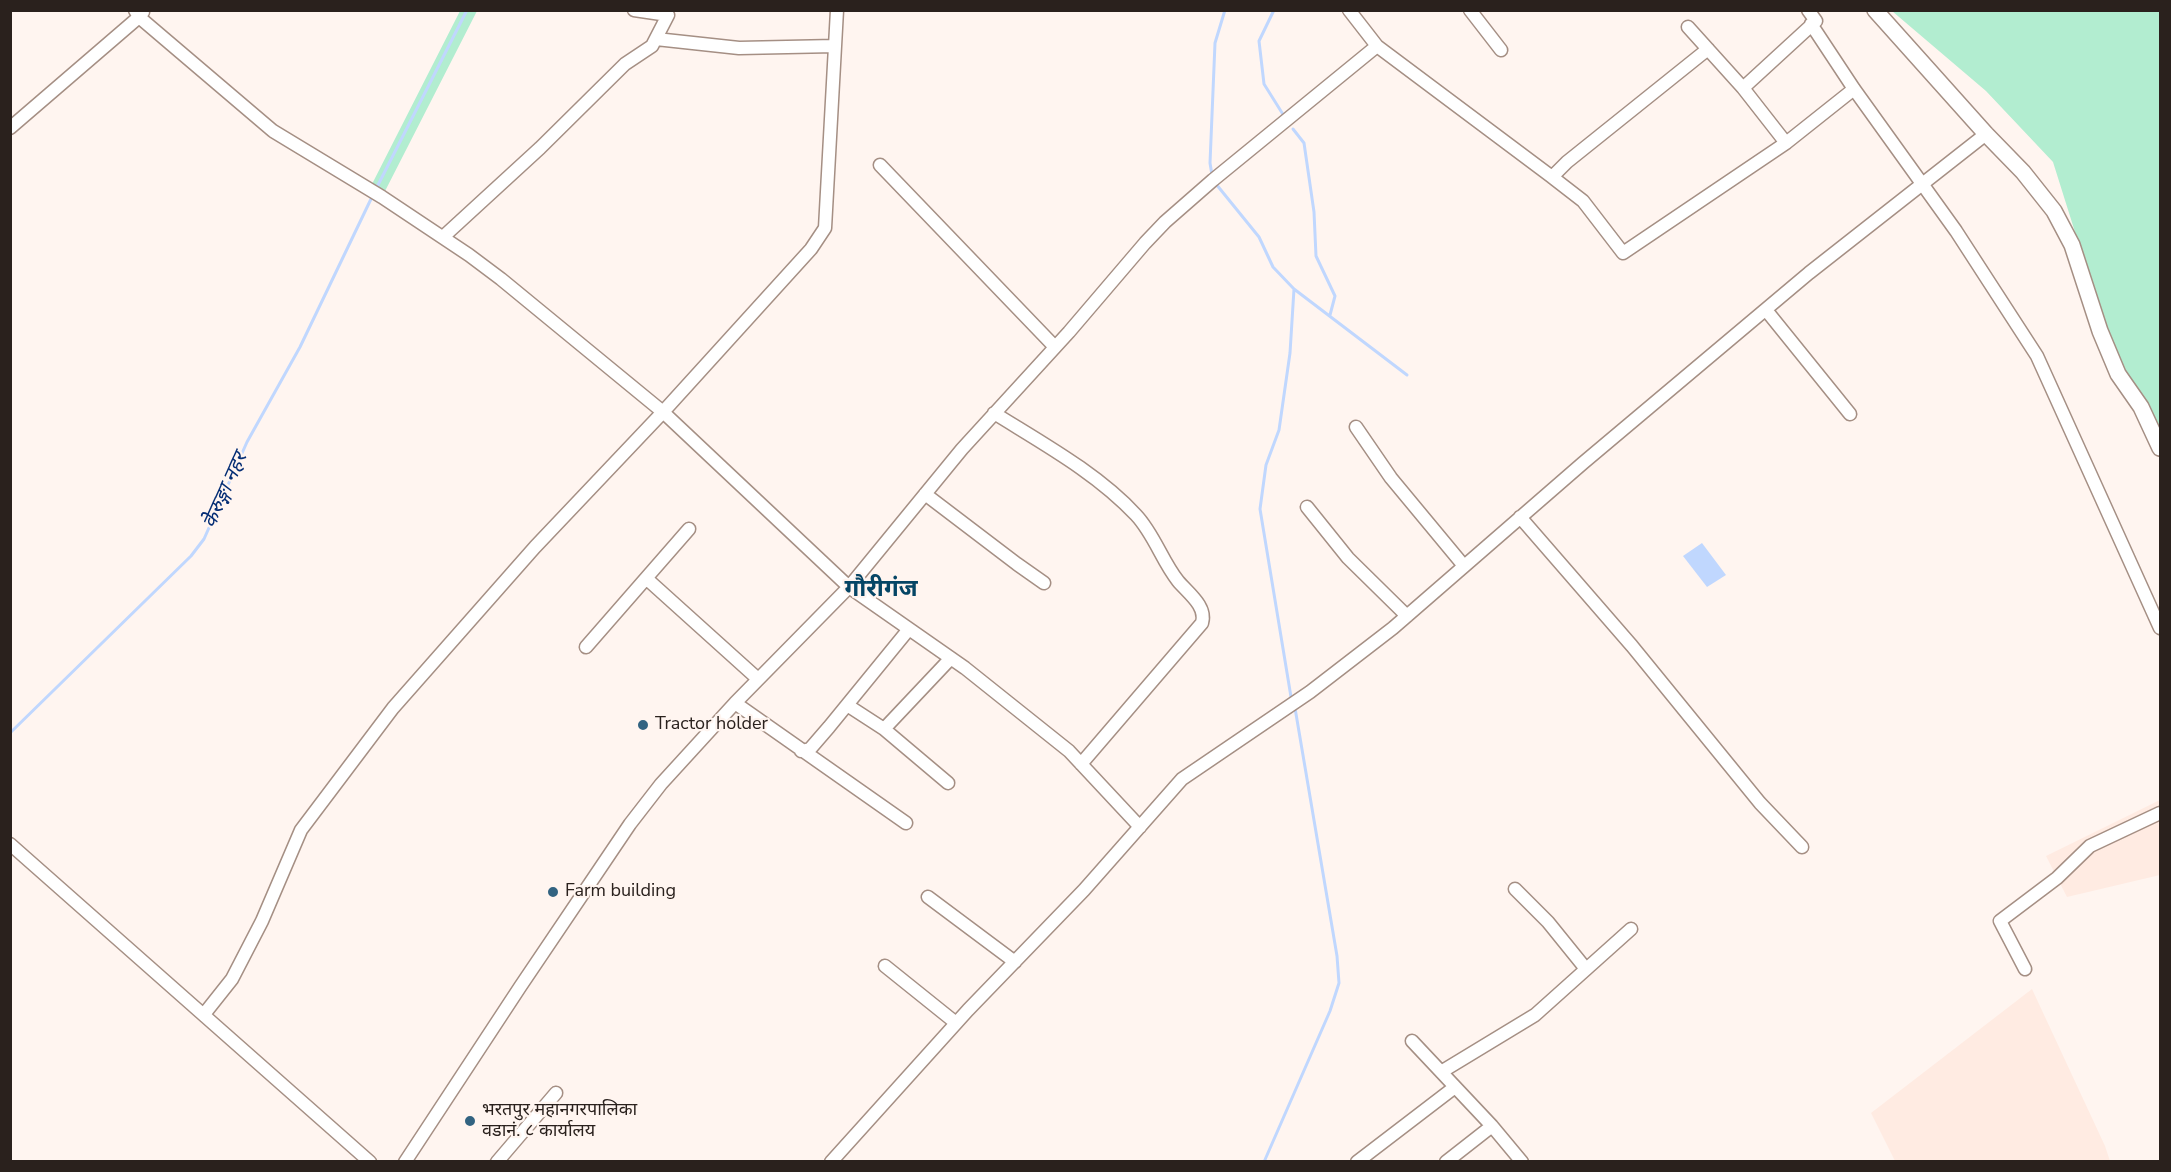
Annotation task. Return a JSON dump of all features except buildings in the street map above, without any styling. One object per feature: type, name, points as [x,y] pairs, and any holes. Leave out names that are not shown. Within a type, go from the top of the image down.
[{"type":"main road","points":[[1875,10],[2023,172],[2054,211],[2072,244],[2100,331],[2118,374],[2140,407],[2160,448]]},
{"type":"street","points":[[443,237],[540,148],[625,64],[652,46],[668,15],[634,10]]},
{"type":"street","points":[[205,1013],[232,979],[262,921],[301,830],[393,708],[484,604],[811,249],[825,228],[837,10]]},
{"type":"street","points":[[1350,10],[1377,46],[1583,201],[1623,253],[1786,143],[1854,89]]},
{"type":"street","points":[[1470,10],[1501,50]]},
{"type":"street","points":[[1743,88],[1816,21],[1808,10]]},
{"type":"street","points":[[13,122],[139,13],[273,131],[382,197],[501,279],[663,412],[849,587],[951,658],[1069,751],[1140,827]]},
{"type":"street","points":[[1811,24],[1854,89],[1956,231],[2037,356],[2160,628]]},
{"type":"street","points":[[1688,27],[1743,88],[1786,143]]},
{"type":"street","points":[[656,39],[739,48],[835,46]]},
{"type":"street","points":[[405,1161],[511,999],[630,824],[661,784],[758,679],[849,587],[994,413],[1165,222],[1377,46]]},
{"type":"street","points":[[1552,177],[1567,162],[1708,49]]},
{"type":"street","points":[[831,1161],[956,1023],[1084,890],[1182,779],[1310,692],[1407,616],[1766,310],[1986,134]]},
{"type":"street","points":[[880,165],[1054,346]]},
{"type":"street","points":[[1766,310],[1850,414]]},
{"type":"street","points":[[994,413],[1098,482],[1129,508],[1138,517],[1177,580],[1202,608],[1204,616],[1202,623],[1081,764]]},
{"type":"street","points":[[1356,427],[1391,478],[1464,566]]},
{"type":"street","points":[[925,494],[1044,583]]},
{"type":"street","points":[[1308,507],[1348,558],[1407,616]]},
{"type":"street","points":[[1520,518],[1632,646],[1760,803],[1802,847]]},
{"type":"street","points":[[586,648],[689,529]]},
{"type":"street","points":[[646,579],[758,679]]},
{"type":"street","points":[[801,751],[810,749],[909,629]]},
{"type":"street","points":[[884,729],[951,658]]},
{"type":"street","points":[[735,704],[906,823]]},
{"type":"street","points":[[847,705],[884,729],[948,783]]},
{"type":"street","points":[[2025,969],[2000,921],[2057,878],[2090,846],[2160,813]]},
{"type":"street","points":[[10,844],[205,1013],[370,1161]]},
{"type":"street","points":[[1515,889],[1548,922],[1586,969]]},
{"type":"street","points":[[928,897],[1015,962]]},
{"type":"street","points":[[1441,1072],[1535,1015],[1631,929]]},
{"type":"street","points":[[885,966],[956,1023]]},
{"type":"street","points":[[1412,1041],[1522,1161]]},
{"type":"street","points":[[1357,1161],[1455,1087]]},
{"type":"street","points":[[497,1161],[556,1093]]},
{"type":"street","points":[[1446,1161],[1492,1126]]},
{"type":"shaded area","points":[[2160,800],[2160,875],[2067,897],[2046,856]]},
{"type":"shaded area","points":[[2032,989],[2110,1161],[1895,1161],[1871,1113]]},
{"type":"green space","points":[[460,11],[477,11],[382,197],[369,190]]},
{"type":"green space","points":[[1892,11],[2160,11],[2160,436],[2123,369],[2091,283],[2053,162],[1986,91]]},
{"type":"water","points":[[1702,543],[1726,575],[1707,587],[1683,556]]},
{"type":"waterway","name":"केेरुङ्गा नहर","points":[[377,187],[467,10]]},
{"type":"waterway","points":[[1212,175],[1210,163],[1215,43],[1225,10]]},
{"type":"waterway","points":[[1274,10],[1259,41],[1264,84],[1284,116]]},
{"type":"waterway","points":[[1293,129],[1304,143],[1314,212],[1316,256],[1335,296],[1330,315]]},
{"type":"waterway","points":[[1216,184],[1259,237],[1273,267],[1294,289],[1407,375]]},
{"type":"waterway","name":"केेरुङ्गा नहर","points":[[10,733],[191,556],[204,539],[247,442],[300,347],[371,199]]},
{"type":"waterway","points":[[1291,697],[1260,509],[1266,465],[1279,430],[1290,353],[1294,289]]},
{"type":"waterway","points":[[1264,1162],[1330,1011],[1339,983],[1337,956],[1295,708]]},
{"type":"place","name":"Tractor holder","points":[[643,725]]},
{"type":"place","name":"Farm building","points":[[553,892]]},
{"type":"place","name":"भरतपुर महानगरपालिका वडानं. ८ कार्यालय","points":[[470,1121]]},
{"type":"district","name":"गौरीगंज","points":[[881,590]]}]
